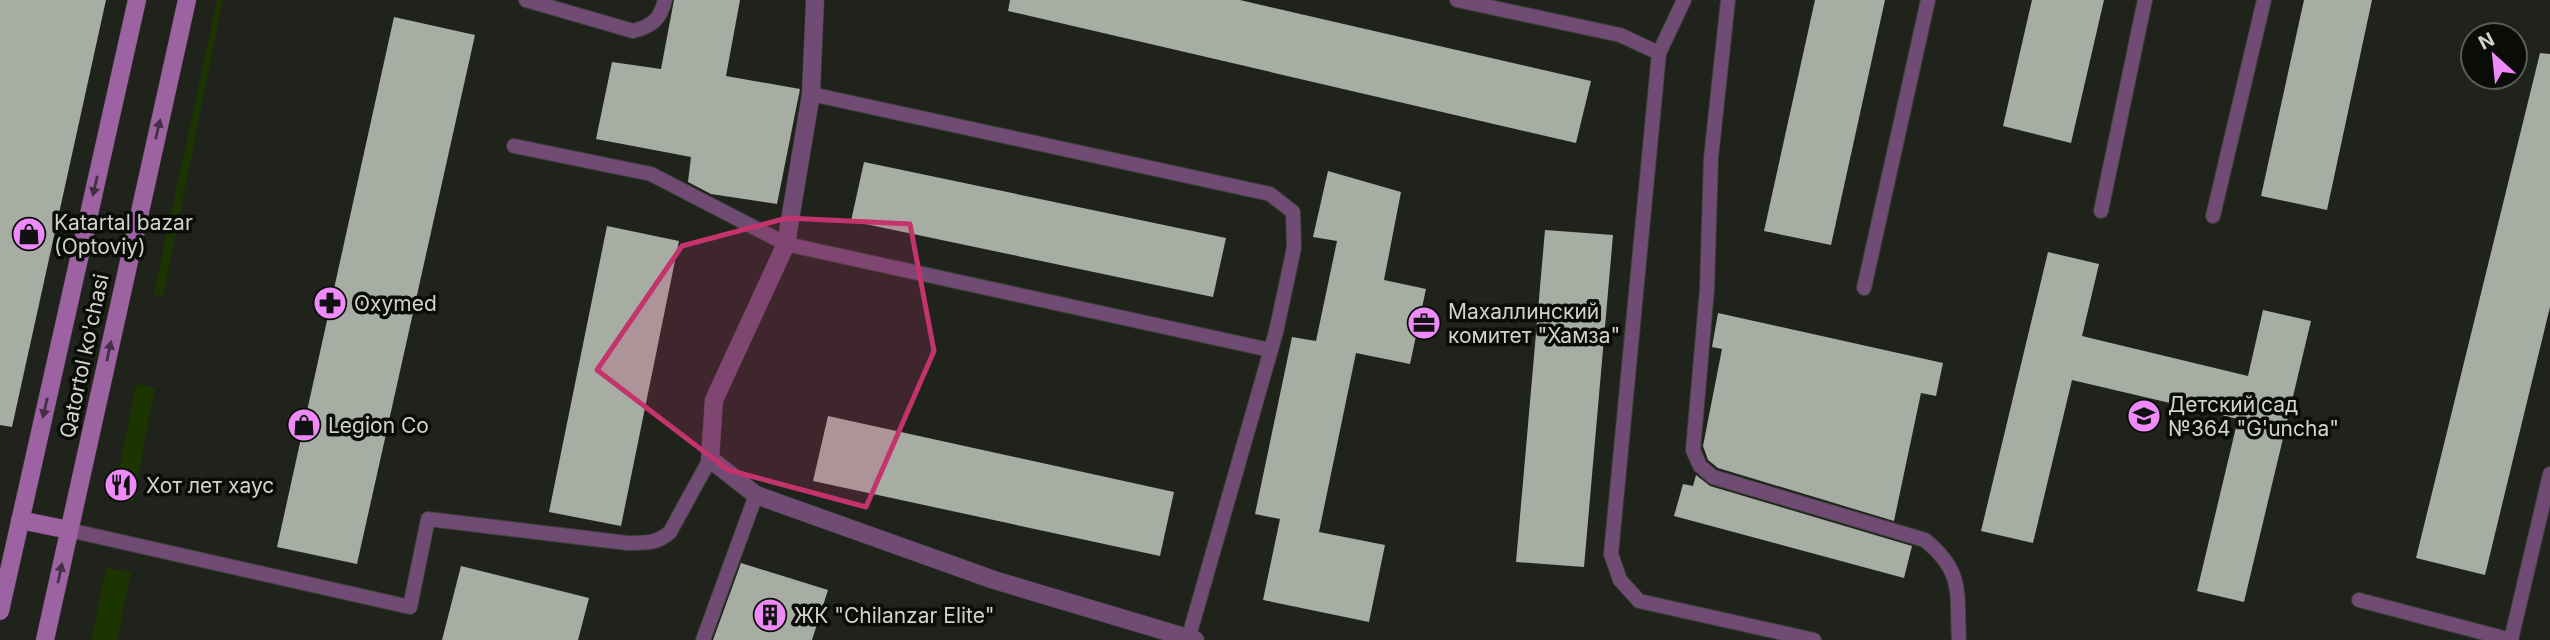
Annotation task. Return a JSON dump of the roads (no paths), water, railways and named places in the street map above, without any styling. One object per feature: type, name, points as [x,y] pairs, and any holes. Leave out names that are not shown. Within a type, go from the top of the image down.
[{"type":"main road","name":"Qatortol ko'chasi","points":[[0,611],[137,0]]},
{"type":"main road","name":"Qatortol ko'chasi","points":[[45,640],[187,0]]},
{"type":"main road","points":[[20,520],[69,530]]},
{"type":"street","points":[[815,0],[811,94],[786,244],[714,400],[710,459],[756,495],[994,580],[1192,638]]},
{"type":"lane","points":[[526,0],[633,31],[648,27],[661,16],[665,0]]},
{"type":"lane","points":[[1457,0],[1620,36],[1659,52]]},
{"type":"lane","points":[[1684,0],[1659,52],[1611,554],[1620,580],[1639,601],[1814,640]]},
{"type":"lane","points":[[1728,0],[1711,158],[1707,289],[1693,450],[1700,466],[1713,477],[1925,540],[1946,557],[1955,574],[1959,640]]},
{"type":"lane","points":[[1864,288],[1928,0]]},
{"type":"lane","points":[[2101,211],[2146,0]]},
{"type":"lane","points":[[2213,216],[2264,0]]},
{"type":"lane","points":[[811,94],[1270,194],[1293,212],[1294,248],[1270,350],[1192,638]]},
{"type":"lane","points":[[514,146],[651,174],[786,244],[1270,350]]},
{"type":"lane","points":[[69,530],[410,607],[428,519],[627,543],[650,543],[661,540],[670,532],[710,459]]},
{"type":"lane","points":[[2359,600],[2511,640],[2550,474]]},
{"type":"lane","points":[[703,640],[756,495]]},
{"type":"place","name":"Katartal bazar (Optoviy)","points":[[29,234]]},
{"type":"place","name":"Oxymed","points":[[330,303]]},
{"type":"place","name":"Махаллинский комитет \"Хамза\"","points":[[1424,323]]},
{"type":"place","name":"Детский сад №364 \"G'uncha\"","points":[[2144,416]]},
{"type":"place","name":"Legion Co","points":[[304,425]]},
{"type":"place","name":"Хот лет хаус","points":[[121,485]]},
{"type":"place","name":"ЖК \"Chilanzar Elite\"","points":[[770,615]]}]
